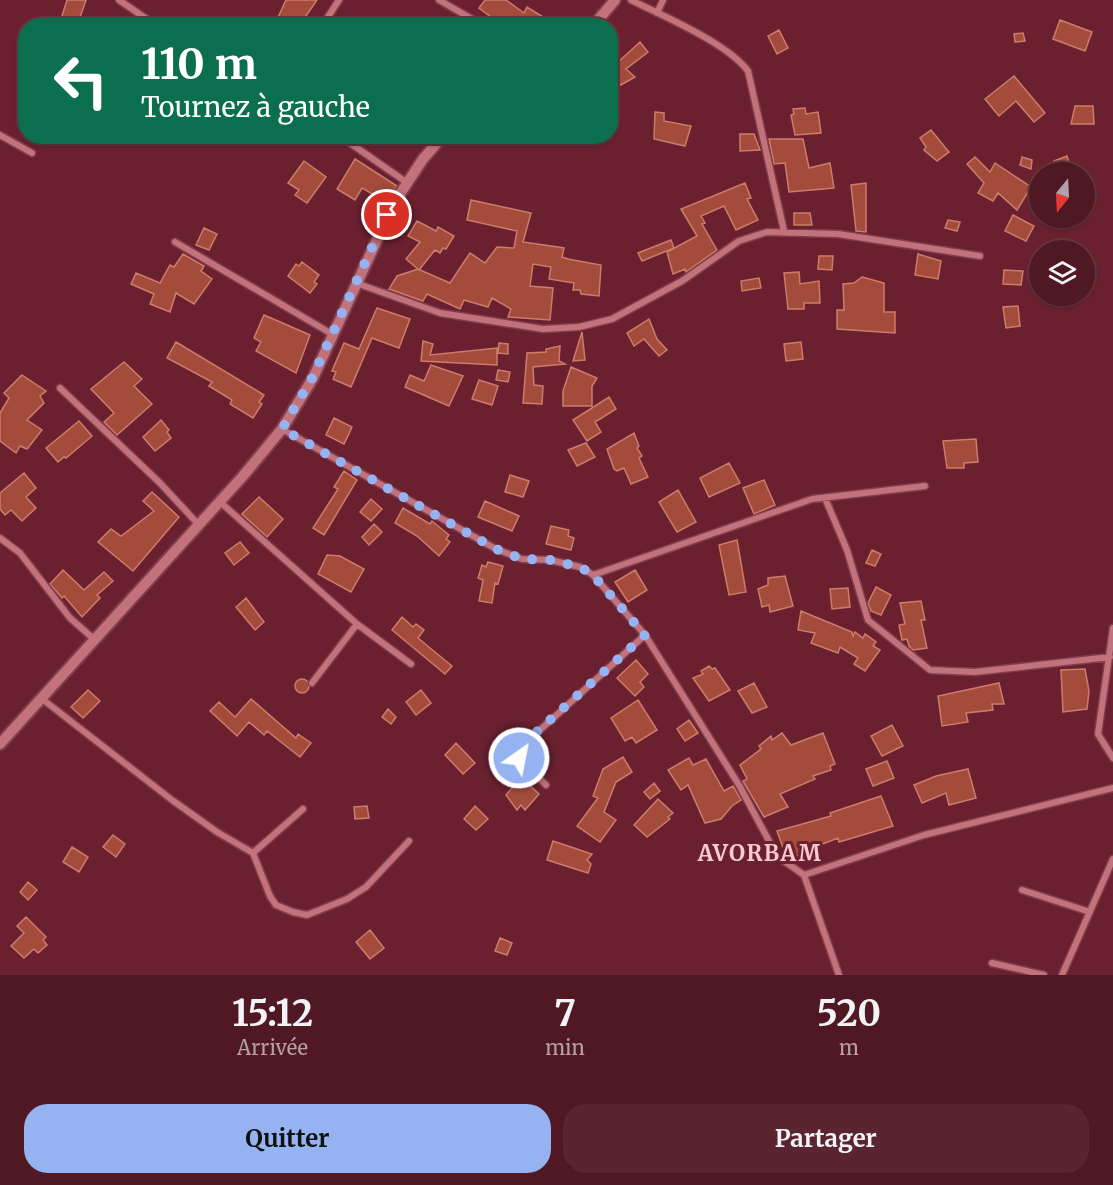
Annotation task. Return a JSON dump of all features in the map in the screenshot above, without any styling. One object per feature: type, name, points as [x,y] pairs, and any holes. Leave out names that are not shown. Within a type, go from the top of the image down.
[{"type":"street","points":[[119,0],[145,18]]},
{"type":"street","points":[[327,18],[339,0]]},
{"type":"street","points":[[440,0],[470,18]]},
{"type":"street","points":[[600,18],[615,0]]},
{"type":"street","points":[[631,0],[719,47],[741,62],[748,71],[783,231]]},
{"type":"street","points":[[657,13],[663,0]]},
{"type":"street","points":[[0,135],[32,153]]},
{"type":"street","points":[[351,144],[406,182]]},
{"type":"street","points":[[0,744],[199,525],[282,429],[304,395],[381,227],[406,182],[437,144]]},
{"type":"street","points":[[356,283],[440,313],[543,330],[579,327],[612,319],[682,281],[739,241],[760,234],[783,231],[877,238],[980,256]]},
{"type":"street","points":[[175,242],[332,334]]},
{"type":"street","points":[[60,388],[160,483],[199,525]]},
{"type":"street","points":[[282,429],[496,549],[522,559],[550,560],[580,567],[593,575],[645,635],[739,785],[777,856],[804,875],[839,975]]},
{"type":"street","points":[[593,575],[812,500],[925,486]]},
{"type":"street","points":[[825,498],[847,550],[868,620],[930,670],[975,672],[1110,657]]},
{"type":"street","points":[[219,501],[357,624],[411,664]]},
{"type":"street","points":[[0,538],[20,553],[70,618],[95,641]]},
{"type":"street","points":[[312,683],[357,624]]},
{"type":"street","points":[[1113,628],[1098,734],[1113,758]]},
{"type":"street","points":[[546,785],[519,758],[523,744],[645,635]]},
{"type":"street","points":[[41,698],[172,800],[217,832],[253,853],[270,896],[276,904],[307,915],[328,909],[366,886],[409,842]]},
{"type":"street","points":[[804,875],[924,835],[1113,788]]},
{"type":"street","points":[[253,853],[303,809]]},
{"type":"street","points":[[1062,975],[1113,859]]},
{"type":"street","points":[[1022,890],[1090,912]]},
{"type":"street","points":[[992,963],[1044,975]]},
{"type":"building","points":[[67,0],[86,0],[80,18],[61,18]]},
{"type":"building","points":[[286,0],[317,0],[305,18],[278,18]]},
{"type":"building","points":[[485,0],[506,0],[524,13],[527,7],[545,18],[492,18],[479,8]]},
{"type":"building","points":[[1060,20],[1092,32],[1085,51],[1053,39]]},
{"type":"building","points":[[779,30],[788,48],[777,54],[768,36]]},
{"type":"building","points":[[1023,33],[1025,41],[1015,42],[1014,34]]},
{"type":"building","points":[[640,42],[648,52],[626,69],[635,77],[618,87],[618,62]]},
{"type":"building","points":[[1014,76],[1045,113],[1034,122],[1016,101],[999,116],[985,99]]},
{"type":"building","points":[[1075,106],[1093,106],[1094,124],[1071,124]]},
{"type":"building","points":[[805,108],[806,114],[818,112],[821,133],[795,135],[791,115],[794,114],[793,109]]},
{"type":"building","points":[[655,112],[664,113],[664,121],[691,126],[685,146],[654,139]]},
{"type":"building","points":[[931,130],[949,152],[937,161],[924,150],[926,147],[920,138]]},
{"type":"building","points":[[740,134],[754,134],[760,150],[740,151]]},
{"type":"building","points":[[769,139],[803,139],[809,168],[830,163],[834,188],[789,192],[785,163],[774,164]]},
{"type":"building","points":[[1067,156],[1069,162],[1054,162]]},
{"type":"building","points":[[975,157],[990,172],[995,163],[1029,186],[1029,190],[1017,210],[998,193],[993,201],[978,193],[984,183],[967,164]]},
{"type":"building","points":[[1022,157],[1032,160],[1029,162],[1029,168],[1020,165]]},
{"type":"building","points":[[355,159],[397,186],[386,202],[362,188],[355,200],[337,189]]},
{"type":"building","points":[[304,161],[326,177],[307,203],[295,195],[299,190],[288,183]]},
{"type":"building","points":[[745,183],[751,198],[747,199],[758,220],[736,230],[724,206],[701,216],[705,223],[702,224],[717,250],[686,272],[685,269],[673,274],[667,252],[697,236],[681,209]]},
{"type":"building","points":[[866,183],[866,232],[856,231],[851,185]]},
{"type":"building","points":[[471,200],[531,213],[523,242],[564,248],[562,257],[601,265],[599,296],[581,294],[580,290],[573,290],[574,283],[549,279],[551,267],[533,264],[530,286],[553,288],[550,320],[508,317],[511,309],[492,298],[488,307],[464,300],[460,309],[427,294],[423,301],[389,289],[397,276],[418,269],[450,283],[470,253],[485,263],[497,247],[514,248],[517,231],[467,220]]},
{"type":"building","points":[[794,213],[810,213],[812,225],[794,225]]},
{"type":"building","points":[[1013,215],[1029,223],[1029,228],[1033,228],[1026,241],[1005,231]]},
{"type":"building","points":[[948,220],[960,222],[957,231],[945,228]]},
{"type":"building","points":[[417,221],[436,231],[438,227],[454,236],[446,249],[443,248],[440,253],[435,250],[419,270],[406,259],[420,242],[408,236]]},
{"type":"building","points":[[204,228],[217,234],[209,250],[196,245]]},
{"type":"building","points":[[671,240],[674,248],[642,261],[638,253]]},
{"type":"building","points":[[183,254],[204,266],[201,271],[212,279],[194,304],[176,293],[170,312],[150,304],[154,294],[131,284],[136,273],[160,283],[170,265],[174,267]]},
{"type":"building","points":[[918,254],[941,261],[938,279],[915,275]]},
{"type":"building","points":[[819,256],[833,256],[832,270],[818,269]]},
{"type":"building","points":[[302,262],[319,275],[314,282],[317,284],[310,293],[288,276],[296,264],[299,266]]},
{"type":"building","points":[[1004,270],[1023,271],[1021,285],[1003,284]]},
{"type":"building","points":[[799,272],[800,284],[819,281],[820,303],[804,303],[804,309],[788,309],[784,273]]},
{"type":"building","points":[[862,277],[884,283],[884,312],[895,312],[895,333],[837,329],[837,310],[844,310],[843,284],[854,283]]},
{"type":"building","points":[[759,278],[761,288],[742,291],[741,281]]},
{"type":"building","points":[[1018,306],[1020,326],[1006,328],[1003,307]]},
{"type":"building","points":[[377,308],[410,319],[399,348],[372,338],[351,387],[333,379],[336,372],[332,371],[344,343],[359,349]]},
{"type":"building","points":[[264,315],[310,335],[296,373],[256,351],[261,342],[254,338]]},
{"type":"building","points":[[649,319],[657,339],[667,350],[659,356],[644,339],[634,346],[627,333]]},
{"type":"building","points":[[582,332],[585,360],[573,361]]},
{"type":"building","points":[[423,341],[433,344],[430,355],[497,348],[497,365],[421,361]]},
{"type":"building","points":[[176,342],[264,395],[259,402],[262,404],[253,418],[230,404],[232,400],[209,386],[212,382],[167,358]]},
{"type":"building","points":[[801,342],[803,359],[786,361],[784,344]]},
{"type":"building","points":[[499,343],[508,344],[508,354],[498,353]]},
{"type":"building","points":[[560,346],[559,361],[565,364],[533,367],[534,385],[543,386],[542,404],[523,403],[527,353],[546,352],[546,349]]},
{"type":"building","points":[[124,362],[142,379],[134,386],[152,404],[117,435],[104,422],[114,413],[91,389]]},
{"type":"building","points":[[431,365],[463,376],[449,406],[405,387],[410,375],[424,381]]},
{"type":"building","points":[[571,367],[597,378],[592,386],[592,406],[563,406],[563,391]]},
{"type":"building","points":[[498,370],[510,372],[508,382],[496,380]]},
{"type":"building","points":[[22,375],[46,391],[40,396],[44,403],[27,420],[42,430],[27,449],[20,446],[16,453],[0,441],[0,413],[9,398],[4,393]]},
{"type":"building","points":[[479,380],[498,386],[492,405],[472,399]]},
{"type":"building","points":[[609,397],[616,409],[595,422],[601,432],[587,441],[573,420]]},
{"type":"building","points":[[334,418],[352,427],[344,444],[326,435]]},
{"type":"building","points":[[161,420],[169,430],[167,432],[171,438],[155,451],[143,437]]},
{"type":"building","points":[[79,421],[92,436],[58,462],[46,448]]},
{"type":"building","points":[[634,433],[639,446],[637,448],[642,456],[639,458],[648,477],[631,484],[624,468],[617,471],[614,469],[607,449]]},
{"type":"building","points":[[976,439],[978,462],[964,463],[964,468],[947,468],[943,441]]},
{"type":"building","points":[[586,443],[595,457],[577,466],[568,450]]},
{"type":"building","points":[[729,463],[740,483],[709,497],[700,478]]},
{"type":"building","points":[[344,471],[357,480],[324,535],[313,528],[338,489],[334,487]]},
{"type":"building","points":[[24,473],[36,488],[26,497],[36,508],[22,521],[11,510],[5,515],[0,509],[0,493]]},
{"type":"building","points":[[510,475],[529,481],[523,497],[505,492]]},
{"type":"building","points":[[764,480],[775,505],[754,514],[743,488]]},
{"type":"building","points":[[678,490],[696,522],[677,532],[659,502]]},
{"type":"building","points":[[152,492],[179,517],[133,571],[98,542],[111,529],[121,536],[154,511],[143,501]]},
{"type":"building","points":[[259,497],[283,519],[267,537],[242,514]]},
{"type":"building","points":[[371,499],[382,509],[371,521],[360,512]]},
{"type":"building","points":[[485,501],[519,516],[512,531],[478,517]]},
{"type":"building","points":[[403,508],[430,524],[432,521],[449,535],[446,539],[450,542],[439,556],[417,536],[395,523]]},
{"type":"building","points":[[374,524],[382,532],[369,545],[362,537]]},
{"type":"building","points":[[551,526],[569,530],[568,536],[574,538],[571,550],[546,544]]},
{"type":"building","points":[[737,540],[746,592],[729,595],[719,545]]},
{"type":"building","points":[[240,542],[249,553],[234,565],[225,553]]},
{"type":"building","points":[[872,550],[881,554],[875,566],[866,563]]},
{"type":"building","points":[[327,555],[340,556],[364,569],[351,592],[318,574]]},
{"type":"building","points":[[488,562],[503,566],[498,584],[495,583],[492,603],[479,601],[483,580],[478,578],[482,565],[486,567]]},
{"type":"building","points":[[63,570],[84,590],[104,572],[113,581],[97,595],[100,598],[82,617],[50,584]]},
{"type":"building","points":[[635,570],[647,590],[628,602],[615,582]]},
{"type":"building","points":[[785,576],[793,606],[770,612],[769,605],[762,607],[758,589],[768,585],[768,578]]},
{"type":"building","points":[[876,587],[891,595],[881,615],[871,611],[868,603]]},
{"type":"building","points":[[848,588],[850,607],[832,609],[830,589]]},
{"type":"building","points":[[246,598],[264,622],[255,630],[236,607]]},
{"type":"building","points":[[921,601],[925,620],[921,620],[927,648],[913,650],[907,639],[902,640],[899,625],[905,624],[900,603]]},
{"type":"building","points":[[801,611],[852,632],[853,636],[855,632],[863,638],[865,634],[876,642],[873,646],[880,650],[865,671],[854,664],[858,658],[840,647],[838,653],[811,643],[815,633],[798,630]]},
{"type":"building","points":[[402,617],[413,627],[416,624],[424,630],[418,638],[452,666],[445,674],[392,630]]},
{"type":"building","points":[[636,660],[648,674],[640,682],[644,687],[635,696],[617,678]]},
{"type":"building","points":[[709,666],[712,669],[715,668],[730,690],[709,701],[693,678],[703,674],[701,671]]},
{"type":"building","points":[[1085,669],[1089,691],[1087,709],[1063,712],[1061,670]]},
{"type":"building","points":[[302,679],[307,681],[309,686],[307,691],[302,693],[297,691],[295,686],[297,681]]},
{"type":"building","points":[[754,683],[767,707],[752,713],[738,691]]},
{"type":"building","points":[[999,683],[1004,704],[992,704],[993,710],[966,713],[968,722],[942,726],[938,696]]},
{"type":"building","points":[[88,690],[100,701],[83,718],[71,707]]},
{"type":"building","points":[[421,690],[431,703],[416,715],[406,702]]},
{"type":"building","points":[[251,699],[296,738],[298,734],[311,743],[300,757],[267,731],[264,735],[249,722],[237,736],[210,711],[219,702],[235,717]]},
{"type":"building","points":[[638,700],[657,730],[636,743],[632,737],[625,741],[611,718]]},
{"type":"building","points":[[388,709],[396,717],[391,724],[382,717]]},
{"type":"building","points":[[689,720],[698,733],[685,741],[677,729]]},
{"type":"building","points":[[892,725],[903,746],[882,756],[871,736]]},
{"type":"building","points":[[782,733],[791,745],[823,733],[835,764],[830,766],[831,770],[813,776],[815,779],[780,794],[788,807],[764,817],[743,781],[747,779],[740,765],[761,749],[759,746],[771,736],[772,740]]},
{"type":"building","points":[[456,743],[475,763],[463,774],[445,755]]},
{"type":"building","points":[[623,757],[632,772],[616,782],[604,812],[616,820],[600,842],[577,826],[598,798],[593,796],[603,769]]},
{"type":"building","points":[[689,758],[693,765],[706,759],[724,791],[733,786],[741,800],[732,806],[721,819],[705,823],[688,785],[681,790],[668,770]]},
{"type":"building","points":[[887,761],[894,778],[873,786],[866,769]]},
{"type":"building","points":[[968,769],[976,798],[949,805],[946,793],[922,803],[914,785],[936,776]]},
{"type":"building","points":[[521,777],[539,794],[525,810],[521,805],[517,810],[506,795]]},
{"type":"building","points":[[654,783],[660,791],[650,799],[644,792]]},
{"type":"building","points":[[881,796],[893,826],[839,842],[838,838],[812,848],[813,851],[790,858],[786,856],[777,831],[831,816],[830,813]]},
{"type":"building","points":[[658,799],[673,813],[668,817],[670,819],[647,837],[634,825]]},
{"type":"building","points":[[367,806],[369,818],[355,819],[354,807]]},
{"type":"building","points":[[475,806],[488,819],[476,830],[464,819]]},
{"type":"building","points":[[113,835],[125,844],[116,857],[103,847]]},
{"type":"building","points":[[553,841],[592,854],[587,860],[591,864],[588,873],[547,860]]},
{"type":"building","points":[[72,847],[88,857],[79,872],[63,862]]},
{"type":"building","points":[[28,882],[37,890],[28,900],[20,892]]},
{"type":"building","points":[[26,917],[46,937],[43,940],[47,945],[38,953],[34,949],[24,958],[11,946],[24,933],[17,926]]},
{"type":"building","points":[[370,930],[384,948],[370,959],[356,942]]},
{"type":"building","points":[[500,938],[512,943],[507,955],[495,951]]},
{"type":"district","name":"AVORBAM","points":[[760,853]]},
{"type":"route","points":[[387,215],[304,395],[282,429],[496,549],[522,559],[550,560],[580,567],[593,575],[645,635],[523,744],[519,749],[519,758]]}]
